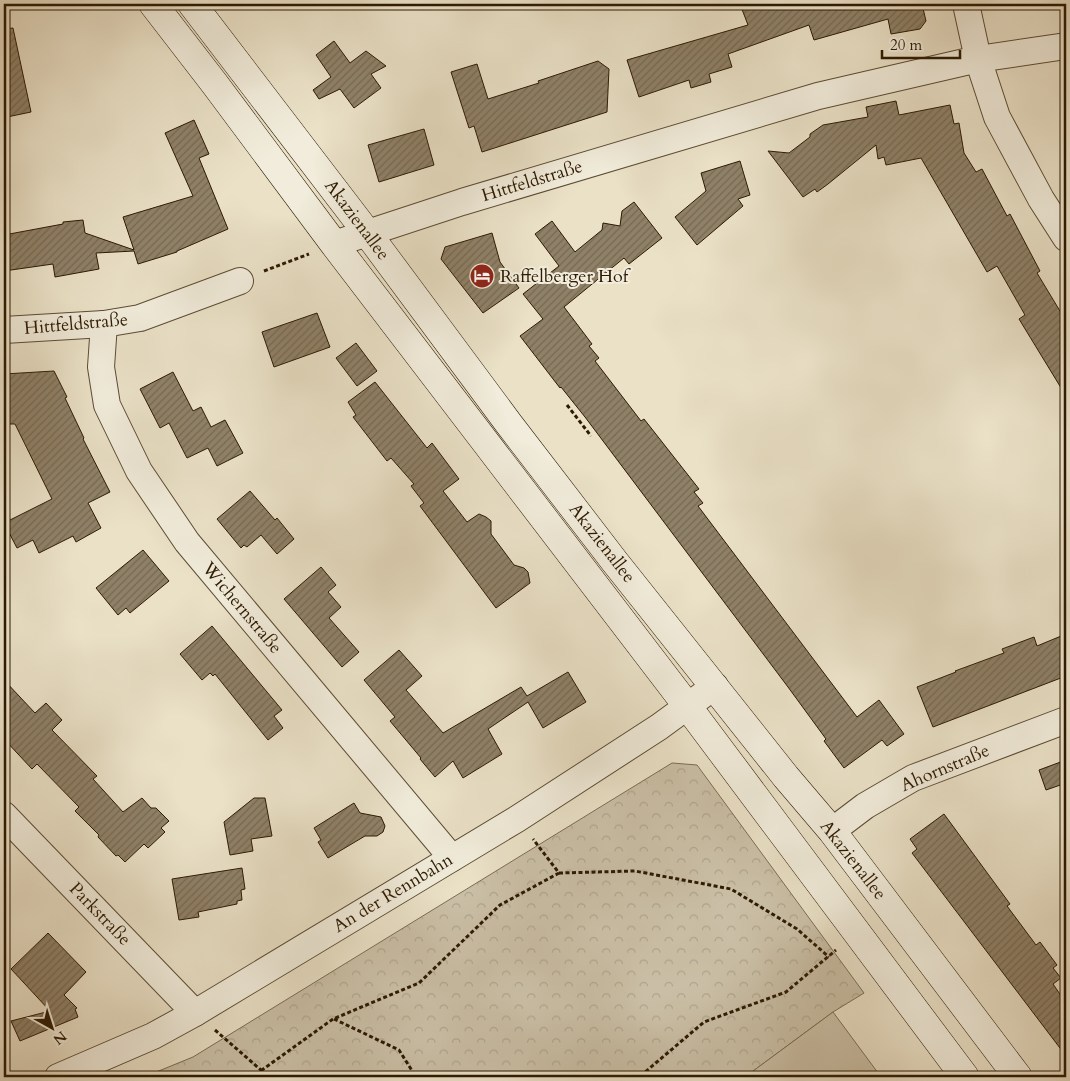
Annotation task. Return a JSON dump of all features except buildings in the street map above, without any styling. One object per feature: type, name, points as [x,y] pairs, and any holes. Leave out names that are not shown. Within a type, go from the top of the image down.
[{"type":"main road","name":"Akazienallee","points":[[153,4],[688,707],[965,1077]]},
{"type":"main road","name":"Akazienallee","points":[[192,4],[615,562],[786,777],[832,831],[1018,1077]]},
{"type":"street","points":[[966,4],[978,58],[997,116],[1041,199],[1066,238]]},
{"type":"street","name":"Hittfeldstraße","points":[[334,244],[468,200],[818,96],[978,58],[1066,46]]},
{"type":"street","name":"Hittfeldstraße","points":[[4,330],[104,324],[140,318],[240,281]]},
{"type":"street","name":"Wichernstraße","points":[[104,324],[101,367],[107,405],[140,471],[187,542],[452,858]]},
{"type":"street","name":"An der Rennbahn","points":[[58,1077],[153,1036],[195,1013],[517,819],[688,707],[715,686]]},
{"type":"street","name":"Ahornstraße","points":[[832,831],[864,806],[913,778],[1066,720]]},
{"type":"street","name":"Parkstraße","points":[[4,815],[195,1013]]},
{"type":"path","points":[[240,281],[334,244]]},
{"type":"path","points":[[567,405],[592,436]]},
{"type":"path","points":[[579,420],[585,417]]},
{"type":"path","points":[[517,819],[559,873]]},
{"type":"path","points":[[259,1077],[262,1070],[333,1019],[420,983],[500,906],[559,873],[635,871],[731,889],[797,929],[829,957],[786,992],[704,1022],[643,1075],[627,1077]]},
{"type":"path","points":[[195,1013],[269,1077]]},
{"type":"path","points":[[333,1019],[399,1050],[416,1077]]},
{"type":"green space","points":[[672,763],[697,765],[864,993],[833,1012],[745,1077],[144,1077],[193,1057]]},
{"type":"green space","points":[[833,1012],[881,1077],[745,1077]]},
{"type":"place","name":"Raffelberger Hof","points":[[482,276]]}]
